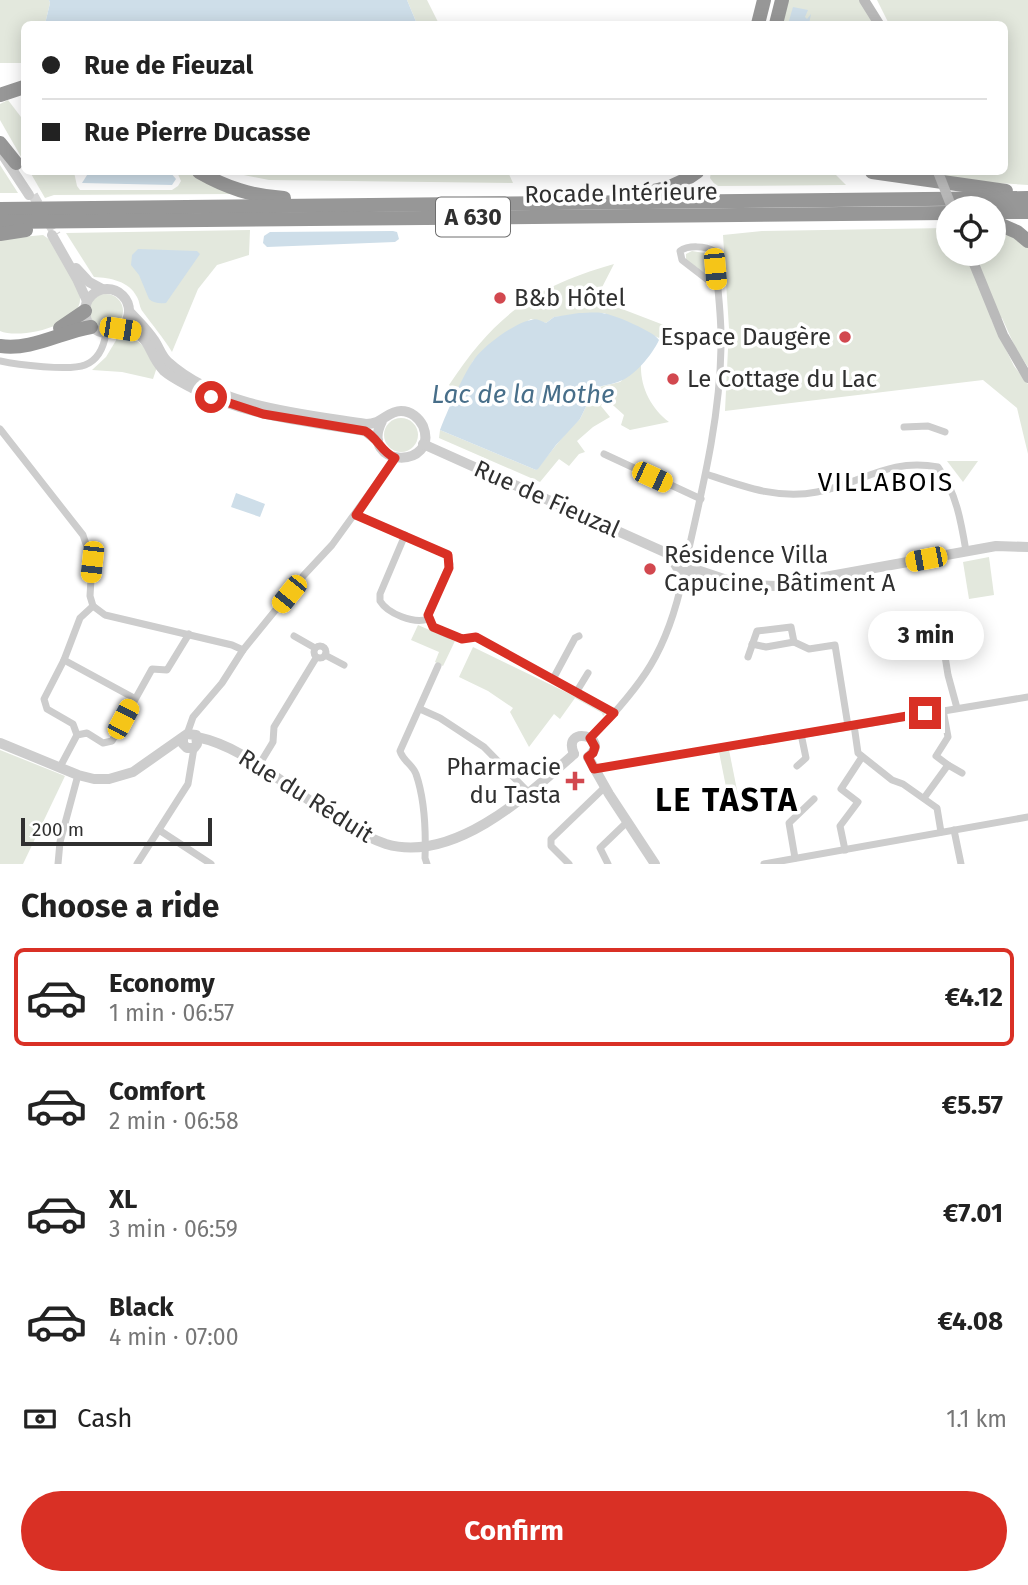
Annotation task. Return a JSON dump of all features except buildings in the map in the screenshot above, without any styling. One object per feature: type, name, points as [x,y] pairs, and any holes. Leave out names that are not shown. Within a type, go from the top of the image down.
[{"type":"highway","points":[[759,21],[764,0]]},
{"type":"highway","points":[[777,21],[782,0]]},
{"type":"highway","points":[[3,96],[21,89]]},
{"type":"highway","points":[[0,143],[16,163]]},
{"type":"highway","points":[[204,175],[222,185],[264,197],[428,205]]},
{"type":"highway","points":[[541,204],[650,193],[678,184],[692,175]]},
{"type":"highway","points":[[891,175],[962,186],[1028,192]]},
{"type":"highway","name":"A 630","points":[[0,209],[1028,198]]},
{"type":"highway","points":[[1006,212],[1028,212]]},
{"type":"highway","points":[[869,213],[936,218]]},
{"type":"highway","name":"Rocade Intérieure","points":[[0,222],[936,213]]},
{"type":"highway","points":[[0,234],[17,230],[63,228],[77,221]]},
{"type":"highway","points":[[1006,227],[1028,241]]},
{"type":"highway","points":[[0,338],[29,339],[62,326],[86,306]]},
{"type":"highway","points":[[0,346],[22,346],[66,331],[91,327]]},
{"type":"main road","points":[[864,0],[877,21]]},
{"type":"main road","points":[[939,175],[947,196]]},
{"type":"main road","points":[[975,266],[1014,357],[1028,378]]},
{"type":"street","points":[[0,135],[21,174]]},
{"type":"street","points":[[0,151],[31,195],[22,175]]},
{"type":"street","points":[[102,289],[83,276],[54,235],[77,279],[91,327],[106,333],[120,329],[134,331],[149,343],[164,371],[211,397],[263,414],[365,431],[378,441],[384,452],[395,458],[415,455],[423,444],[424,429],[415,416],[401,411],[382,421],[378,441]]},
{"type":"street","points":[[717,287],[682,260],[680,251],[688,247],[714,251],[721,319],[720,374],[706,474],[701,499],[677,569],[690,570],[742,585],[775,586],[996,546],[1028,547]]},
{"type":"street","points":[[86,306],[93,293],[102,289],[113,290],[123,296],[129,311],[154,340],[164,359],[180,372],[237,399],[296,413],[366,424],[382,421]]},
{"type":"street","points":[[120,329],[127,321],[129,311]]},
{"type":"street","points":[[0,360],[22,365],[80,366],[98,355],[106,333]]},
{"type":"street","points":[[904,427],[928,426],[944,432]]},
{"type":"street","points":[[0,429],[83,535],[92,562],[90,596],[93,606],[105,615],[189,634],[243,650]]},
{"type":"street","name":"Rue de Fieuzal","points":[[423,444],[681,553]]},
{"type":"street","points":[[604,454],[701,499]]},
{"type":"street","points":[[137,864],[188,784],[193,716],[222,683],[243,650],[356,515],[395,458]]},
{"type":"street","points":[[706,474],[756,491],[794,494],[834,488],[903,464],[938,467],[949,482],[955,500],[965,551]]},
{"type":"street","points":[[356,515],[444,552],[450,559],[449,568],[429,610],[428,619],[433,627],[462,639],[476,637],[614,713]]},
{"type":"street","points":[[405,535],[380,594],[380,601],[386,608],[416,622],[428,619]]},
{"type":"street","points":[[590,738],[648,673],[658,655],[690,570],[681,553]]},
{"type":"street","points":[[60,767],[77,735],[73,724],[47,709],[44,699],[64,660],[80,618],[93,606]]},
{"type":"street","points":[[748,657],[757,631],[791,627],[794,642]]},
{"type":"street","points":[[943,627],[944,651],[957,708]]},
{"type":"street","points":[[77,735],[87,733],[103,743],[112,741],[152,669],[167,670],[189,634]]},
{"type":"street","points":[[295,636],[315,648],[322,647],[325,654],[344,665]]},
{"type":"street","points":[[553,679],[575,638],[579,636]]},
{"type":"street","points":[[752,644],[766,647],[794,642],[809,649],[835,645],[858,753],[892,780],[903,784],[937,808],[941,832]]},
{"type":"street","points":[[315,648],[313,653],[316,658]]},
{"type":"street","points":[[316,658],[322,658],[325,654]]},
{"type":"street","points":[[259,765],[273,742],[274,727],[316,658]]},
{"type":"street","points":[[64,660],[134,698]]},
{"type":"street","points":[[427,864],[425,816],[417,777],[413,766],[403,759],[400,751],[438,666]]},
{"type":"street","points":[[577,691],[588,673]]},
{"type":"street","points":[[594,769],[1028,697]]},
{"type":"street","points":[[420,709],[440,718],[484,747],[529,793]]},
{"type":"street","points":[[943,710],[948,737],[936,755],[962,773]]},
{"type":"street","points":[[797,766],[806,758],[801,734]]},
{"type":"street","points":[[583,735],[590,738],[595,747],[593,753],[581,758],[575,754],[572,747],[576,737],[583,735]]},
{"type":"street","points":[[0,743],[94,779],[124,776],[161,753],[191,741]]},
{"type":"street","name":"Rue du Réduit","points":[[191,741],[219,744],[259,765],[338,819],[371,838],[401,848],[425,849],[442,846],[474,831],[529,793],[575,754]]},
{"type":"street","points":[[588,757],[655,864]]},
{"type":"street","points":[[845,850],[840,826],[858,802],[841,789],[862,757]]},
{"type":"street","points":[[924,798],[948,765]]},
{"type":"street","points":[[58,864],[60,842],[78,775]]},
{"type":"street","points":[[569,864],[551,846],[551,839],[605,788]]},
{"type":"street","points":[[795,858],[789,822],[814,799]]},
{"type":"street","points":[[764,864],[1028,817]]},
{"type":"street","points":[[608,864],[600,848],[627,822]]},
{"type":"street","points":[[159,830],[211,864]]},
{"type":"street","points":[[954,830],[961,864]]},
{"type":"street","points":[[827,853],[829,864]]},
{"type":"shaded area","points":[[0,0],[49,0],[46,21],[21,21],[21,63],[0,63]]},
{"type":"shaded area","points":[[407,0],[427,0],[438,21],[416,21]]},
{"type":"shaded area","points":[[787,0],[860,0],[872,21],[783,21]]},
{"type":"shaded area","points":[[877,0],[1028,0],[1028,185],[927,175],[1008,175],[1008,21],[888,21]]},
{"type":"shaded area","points":[[8,100],[21,117],[21,157],[0,120],[0,104]]},
{"type":"shaded area","points":[[0,165],[18,193],[0,193]]},
{"type":"shaded area","points":[[32,175],[75,175],[80,190],[172,190],[181,181],[178,175],[200,175],[235,194],[54,195],[45,198]]},
{"type":"shaded area","points":[[244,175],[509,175],[513,183],[269,180]]},
{"type":"shaded area","points":[[710,175],[836,175],[846,185],[716,186]]},
{"type":"shaded area","name":"Espace Daugère","points":[[936,228],[936,266],[1006,266],[1006,233],[1028,245],[1028,367],[1016,349],[1002,318],[991,319],[1014,366],[1028,384],[1028,454],[1017,408],[983,380],[725,411],[729,328],[723,235],[762,231]]},
{"type":"shaded area","points":[[250,230],[249,255],[217,265],[198,289],[172,352],[142,310],[134,292],[119,281],[94,277],[66,233]]},
{"type":"shaded area","points":[[43,235],[50,240],[73,275],[79,290],[78,307],[72,315],[49,328],[22,333],[0,331],[0,239]]},
{"type":"shaded area","points":[[692,251],[710,254],[712,276],[686,260],[686,254]]},
{"type":"shaded area","points":[[614,264],[596,299],[669,327],[659,338],[604,313],[554,317],[546,323],[531,319],[501,336],[473,361],[458,393],[449,385],[483,340],[519,307],[561,283]]},
{"type":"shaded area","points":[[106,294],[118,299],[123,311],[118,323],[106,328],[94,323],[89,311],[94,299]]},
{"type":"shaded area","points":[[128,336],[142,345],[157,367],[153,379],[122,372],[92,370],[106,357],[118,337]]},
{"type":"shaded area","points":[[641,364],[642,381],[648,396],[669,422],[630,430],[621,425],[624,415],[605,398],[601,406],[610,417],[577,441],[585,452],[579,454],[569,466],[559,459],[540,482],[439,438],[440,430],[536,470],[580,419],[595,388],[620,382]]},
{"type":"shaded area","points":[[401,418],[413,423],[418,435],[413,447],[401,452],[389,447],[384,435],[389,423]]},
{"type":"shaded area","points":[[947,461],[978,461],[963,482]]},
{"type":"shaded area","points":[[989,557],[994,595],[969,599],[963,562]]},
{"type":"shaded area","points":[[418,625],[455,641],[443,666],[435,662],[439,652],[411,640]]},
{"type":"shaded area","points":[[473,647],[607,712],[603,716],[575,698],[560,719],[554,714],[529,747],[510,712],[513,708],[488,691],[459,677]]},
{"type":"shaded area","points":[[0,750],[65,776],[23,864],[0,864]]},
{"type":"shaded area","points":[[729,750],[740,805],[730,807],[719,752]]},
{"type":"water","points":[[49,0],[407,0],[416,21],[46,21]]},
{"type":"water","points":[[793,7],[808,10],[805,17],[807,19],[811,14],[810,21],[789,21]]},
{"type":"water","points":[[87,175],[173,175],[176,179],[172,185],[82,183]]},
{"type":"water","points":[[270,232],[397,232],[399,239],[395,242],[267,247],[263,243],[264,236]]},
{"type":"water","points":[[138,249],[197,251],[200,254],[166,303],[159,303],[149,299],[139,275],[131,265],[132,255]]},
{"type":"water","name":"Lac de la Mothe","points":[[579,313],[607,314],[642,328],[659,340],[647,359],[630,375],[618,382],[595,388],[580,419],[538,469],[440,430],[469,368],[477,355],[491,343],[524,322],[535,319],[546,323],[554,317]]},
{"type":"water","points":[[236,493],[265,504],[260,517],[231,507]]},
{"type":"tunnel","points":[[33,195],[56,235]]},
{"type":"place","name":"B&b Hôtel","points":[[500,298]]},
{"type":"place","name":"Espace Daugère","points":[[845,337]]},
{"type":"place","name":"Le Cottage du Lac","points":[[673,379]]},
{"type":"place","name":"Résidence Villa Capucine, Bâtiment A","points":[[650,569]]},
{"type":"place","name":"Pharmacie du Tasta","points":[[575,781]]},
{"type":"district","name":"VILLABOIS","points":[[886,482]]},
{"type":"district","name":"LE TASTA","points":[[727,800]]},
{"type":"route","points":[[211,397],[263,414],[365,431],[375,437],[384,452],[395,458],[356,515],[448,555],[449,568],[429,610],[428,619],[433,627],[462,639],[476,637],[614,713],[590,738],[595,747],[588,757],[594,769],[925,713]]}]
